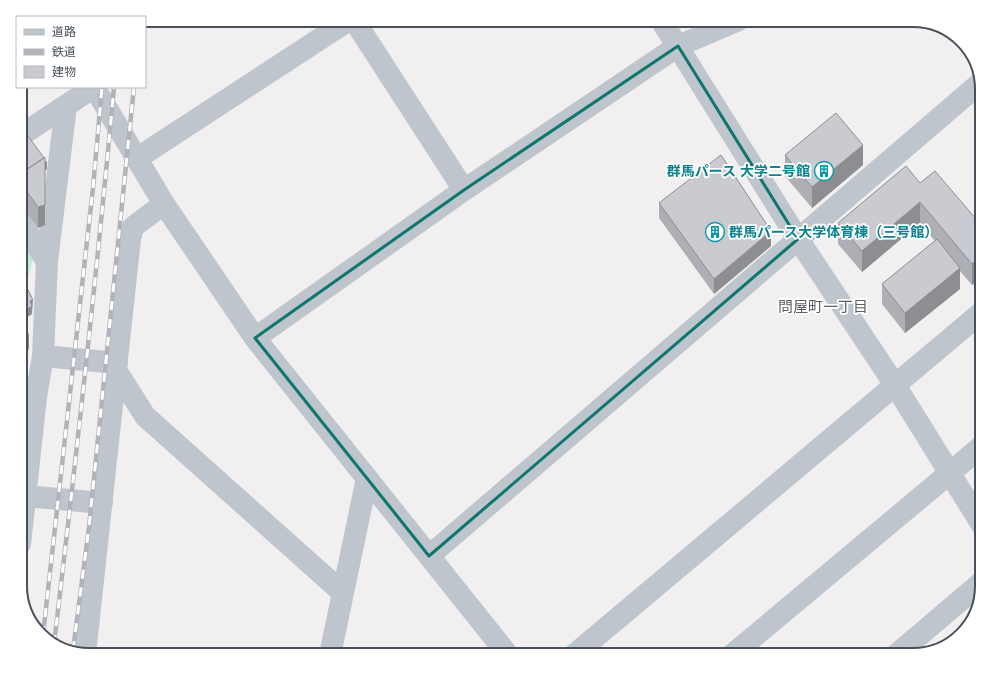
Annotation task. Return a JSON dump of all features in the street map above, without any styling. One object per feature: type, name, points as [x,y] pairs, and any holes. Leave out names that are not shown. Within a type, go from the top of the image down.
[{"type":"street","points":[[136,159],[337,27]]},
{"type":"street","points":[[359,27],[464,190]]},
{"type":"street","points":[[666,27],[798,239],[894,385],[975,513]]},
{"type":"street","points":[[255,338],[464,190],[678,46],[722,27]]},
{"type":"street","points":[[429,556],[975,87]]},
{"type":"street","points":[[27,131],[93,88]]},
{"type":"street","points":[[95,88],[164,204],[255,338],[502,648]]},
{"type":"street","points":[[27,466],[43,356],[47,261],[66,106]]},
{"type":"street","points":[[86,648],[130,239],[133,227],[164,204]]},
{"type":"street","points":[[27,231],[47,261]]},
{"type":"street","points":[[582,648],[975,318]]},
{"type":"street","points":[[43,356],[117,366]]},
{"type":"street","points":[[117,366],[145,416],[343,593]]},
{"type":"street","points":[[740,648],[975,452]]},
{"type":"street","points":[[331,648],[367,478]]},
{"type":"street","points":[[27,496],[102,502]]},
{"type":"street","points":[[904,648],[975,588]]},
{"type":"highlighted area","points":[[678,46],[798,239],[429,556],[255,338],[464,190]]},
{"type":"green space","points":[[27,250],[33,259],[27,278]]},
{"type":"building","points":[[836,113],[863,145],[812,187],[785,155]]},
{"type":"building","points":[[27,137],[44,158],[27,169]]},
{"type":"building","name":"群馬パース大学体育棟（三号館）","points":[[721,155],[771,231],[714,279],[659,203]]},
{"type":"building","points":[[45,157],[45,205],[38,207],[27,192],[27,169]]},
{"type":"building","points":[[906,166],[920,183],[935,171],[975,218],[975,262],[972,264],[920,202],[862,251],[838,223]]},
{"type":"building","points":[[937,239],[960,268],[905,313],[882,284]]},
{"type":"building","points":[[27,288],[33,300],[30,301],[32,306],[27,309]]},
{"type":"railway","points":[[44,629],[93,188],[102,88]]},
{"type":"railway","points":[[55,638],[86,366],[114,88]]},
{"type":"railway","points":[[74,646],[89,527],[134,88]]},
{"type":"place","name":"群馬パース 大学二号館","points":[[824,171]]},
{"type":"place","name":"群馬パース大学体育棟（三号館）","points":[[715,232]]},
{"type":"district","name":"問屋町一丁目","points":[[823,306]]}]
